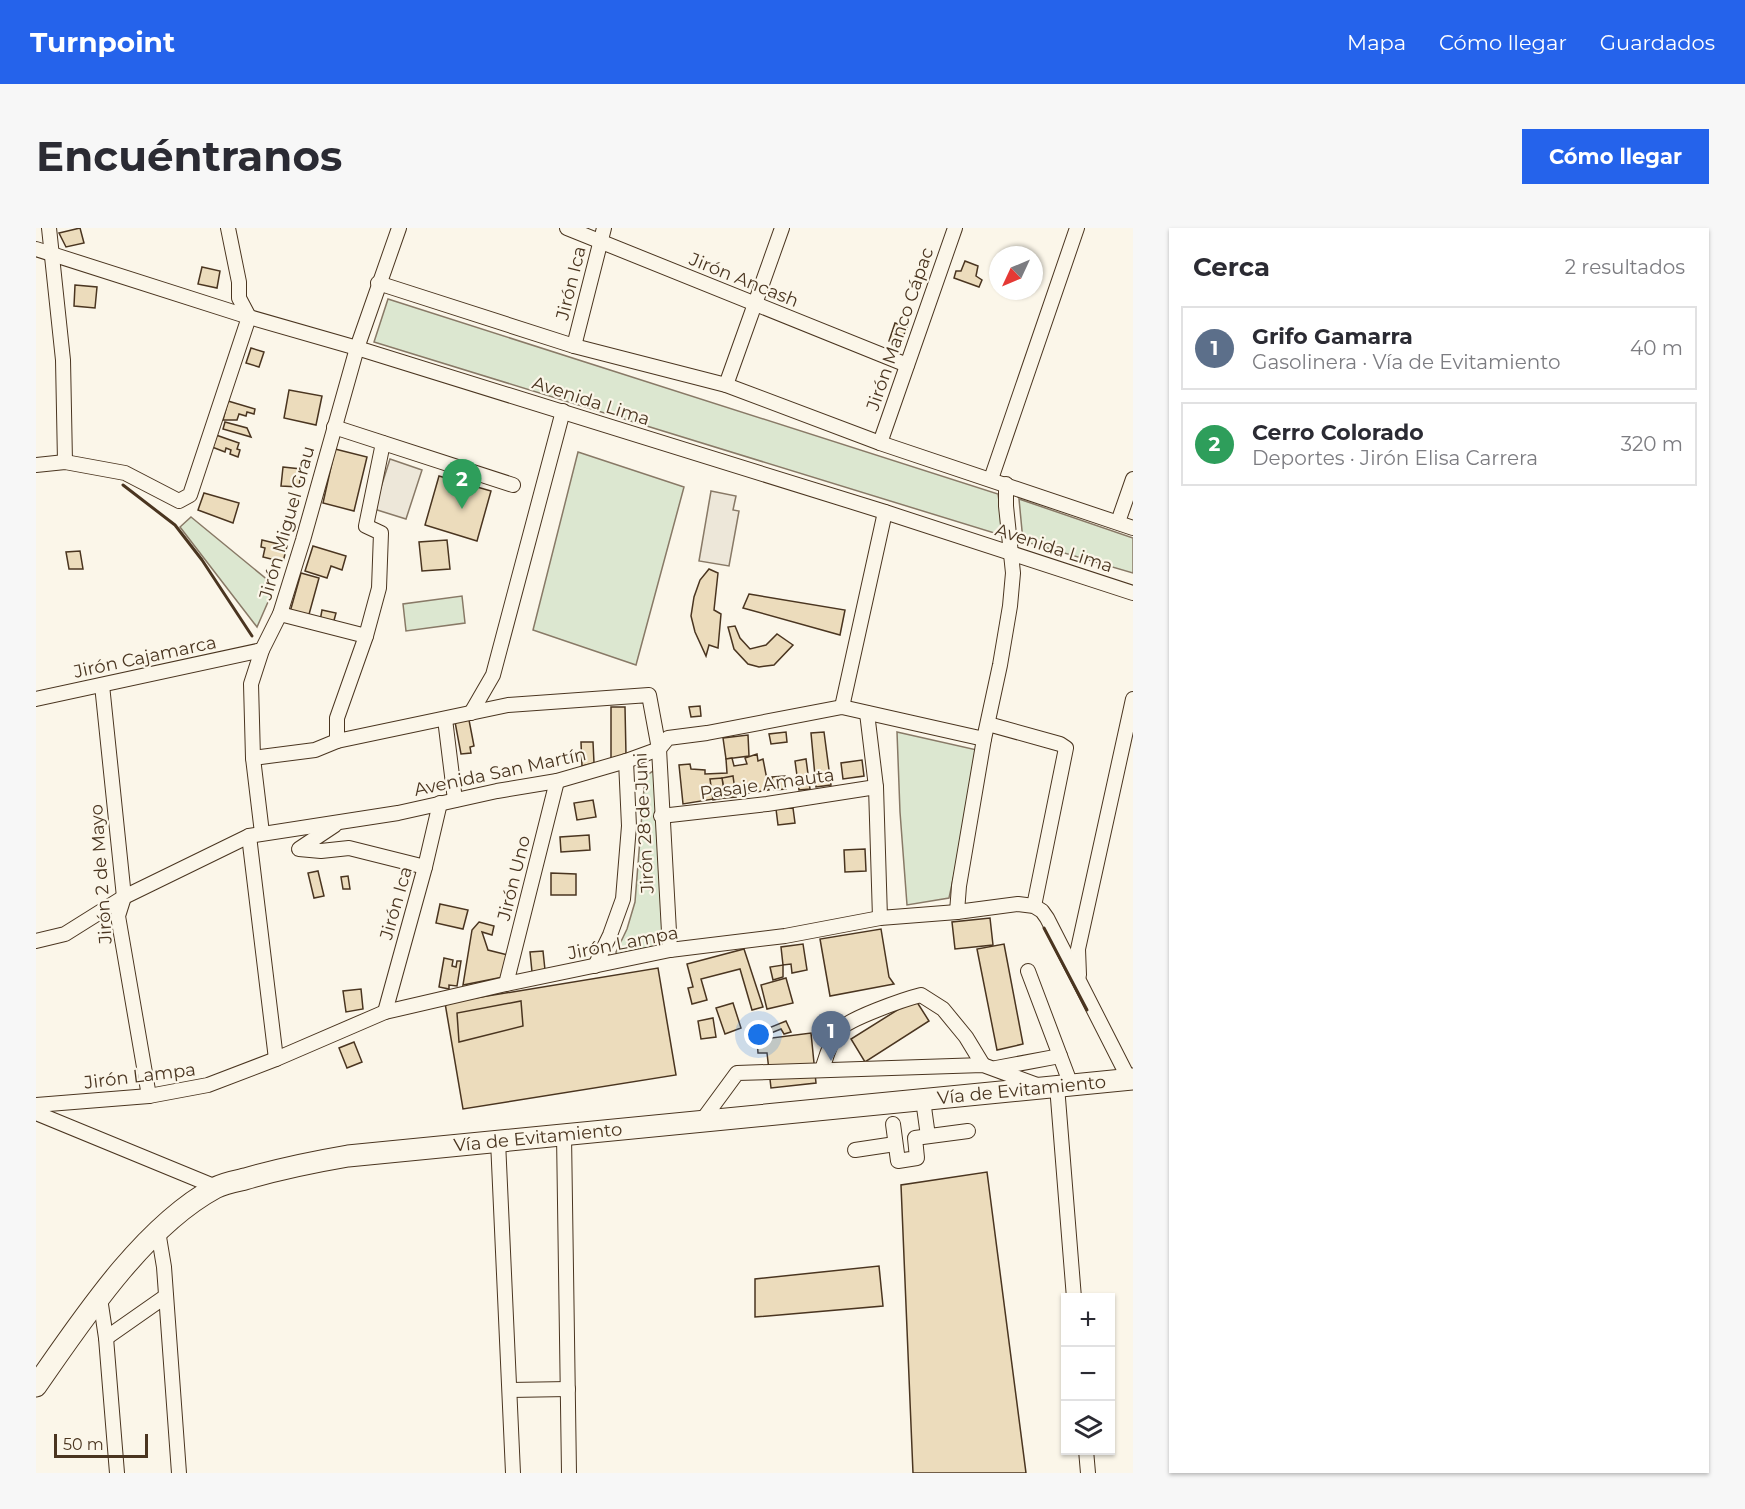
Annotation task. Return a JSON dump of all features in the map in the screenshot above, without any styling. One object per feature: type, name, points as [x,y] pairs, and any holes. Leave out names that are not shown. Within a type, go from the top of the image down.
[{"type":"highway","name":"Vía de Evitamiento","points":[[36,1386],[83,1318],[168,1221],[216,1187],[287,1167],[348,1156],[1131,1079]]},
{"type":"street","points":[[49,228],[63,360],[65,462]]},
{"type":"street","points":[[36,465],[65,462],[125,473],[179,501],[190,495],[249,317],[239,298],[239,282],[228,228]]},
{"type":"street","name":"Jirón Miguel Grau","points":[[276,1059],[256,834],[251,684],[262,650],[280,614],[357,348],[399,228]]},
{"type":"street","name":"Jirón Ancash","points":[[567,228],[602,235],[756,304],[907,365]]},
{"type":"street","points":[[726,385],[782,228]]},
{"type":"street","name":"Jirón Manco Cápac","points":[[880,443],[955,228]]},
{"type":"street","points":[[991,479],[1077,228]]},
{"type":"street","name":"Jirón Ica","points":[[574,346],[602,235]]},
{"type":"street","name":"Avenida Lima","points":[[36,249],[249,317],[563,411],[1133,593]]},
{"type":"street","points":[[378,283],[574,346],[726,385],[880,443],[1133,528]]},
{"type":"street","points":[[253,758],[315,750],[337,741],[471,713],[493,675],[563,411]]},
{"type":"street","points":[[334,427],[513,485]]},
{"type":"street","points":[[337,741],[337,718],[366,636],[379,588],[381,533],[366,526],[383,443]]},
{"type":"street","points":[[1118,522],[1133,479]]},
{"type":"street","points":[[957,912],[959,886],[984,739],[1010,606],[1013,573],[1006,484]]},
{"type":"street","points":[[842,707],[885,512]]},
{"type":"street","points":[[280,614],[366,636]]},
{"type":"street","name":"Jirón Cajamarca","points":[[36,699],[262,650]]},
{"type":"street","name":"Jirón 2 de Mayo","points":[[102,685],[124,897],[118,916],[149,1096]]},
{"type":"street","name":"Jirón 28 de Juni","points":[[471,713],[507,705],[649,695],[659,748],[670,950]]},
{"type":"street","points":[[1079,980],[1078,949],[1133,699]]},
{"type":"street","name":"Avenida San Martín","points":[[36,941],[65,934],[124,897],[256,834],[339,823],[497,790],[557,781],[626,761],[659,748],[668,738],[707,733],[842,707],[984,739]]},
{"type":"street","points":[[867,712],[876,787],[880,918]]},
{"type":"street","points":[[445,718],[455,800]]},
{"type":"street","points":[[988,724],[1063,745],[1066,748],[1034,906],[1047,918],[1131,1079]]},
{"type":"street","points":[[595,966],[610,935],[623,899],[629,826],[626,761]]},
{"type":"street","name":"Jirón Uno","points":[[506,984],[557,781]]},
{"type":"street","name":"Pasaje Amauta","points":[[661,816],[767,804],[876,787]]},
{"type":"street","name":"Jirón Ica","points":[[385,1012],[440,803]]},
{"type":"street","points":[[339,823],[299,849],[321,851],[349,848],[425,867]]},
{"type":"street","name":"Jirón Lampa","points":[[36,1106],[149,1096],[208,1085],[276,1059],[385,1012],[670,950],[786,936],[880,918],[957,912],[1018,904],[1034,906]]},
{"type":"street","points":[[1028,971],[1060,1056],[1057,1086],[1074,1293]]},
{"type":"street","points":[[822,1070],[830,1045],[840,1028],[896,1001],[921,995],[943,1010],[988,1066],[1057,1086]]},
{"type":"street","points":[[701,1122],[737,1073],[988,1066],[1060,1056]]},
{"type":"street","points":[[922,1100],[928,1136]]},
{"type":"street","points":[[36,1113],[216,1187]]},
{"type":"street","points":[[893,1124],[898,1161],[917,1158],[915,1138],[968,1131]]},
{"type":"street","points":[[564,1135],[569,1473]]},
{"type":"street","points":[[498,1142],[513,1473]]},
{"type":"street","points":[[855,1150],[896,1144]]},
{"type":"street","points":[[158,1231],[164,1266],[178,1473]]},
{"type":"street","points":[[106,1338],[166,1296]]},
{"type":"street","points":[[100,1298],[106,1338],[117,1473]]},
{"type":"street","points":[[510,1390],[568,1389]]},
{"type":"street","points":[[1086,1455],[1088,1473]]},
{"type":"green space","points":[[388,299],[998,494],[1004,536],[374,342]]},
{"type":"green space","points":[[578,452],[684,487],[636,665],[533,630]]},
{"type":"green space","points":[[1019,499],[1133,538],[1133,573],[1023,541]]},
{"type":"green space","points":[[191,517],[275,586],[257,627],[180,527]]},
{"type":"green space","points":[[462,596],[465,623],[406,631],[403,604]]},
{"type":"green space","points":[[897,732],[977,750],[970,782],[966,820],[949,898],[907,905]]},
{"type":"green space","points":[[658,768],[663,946],[617,958],[616,952],[627,929],[635,902],[645,776]]},
{"type":"shaded area","points":[[390,459],[422,470],[406,519],[374,509]]},
{"type":"shaded area","points":[[711,491],[736,496],[733,510],[739,511],[729,566],[699,561]]},
{"type":"building","points":[[80,228],[84,243],[66,247],[59,233]]},
{"type":"building","points":[[965,261],[978,266],[976,276],[982,280],[979,287],[954,278],[956,271],[961,271]]},
{"type":"building","points":[[202,267],[220,271],[217,288],[198,284]]},
{"type":"building","points":[[75,285],[97,287],[95,308],[74,306]]},
{"type":"building","points":[[895,323],[907,327],[900,344],[889,341]]},
{"type":"building","points":[[251,348],[264,352],[259,367],[246,363]]},
{"type":"building","points":[[289,390],[322,396],[316,425],[284,418]]},
{"type":"building","points":[[228,401],[255,409],[254,414],[247,412],[246,416],[239,414],[237,420],[223,420]]},
{"type":"building","points":[[225,422],[247,428],[251,437],[223,429]]},
{"type":"building","points":[[216,435],[239,443],[238,457],[230,454],[231,450],[226,448],[225,452],[212,447]]},
{"type":"building","points":[[335,449],[367,457],[354,511],[323,503]]},
{"type":"building","points":[[283,467],[301,469],[299,487],[281,486]]},
{"type":"building","points":[[439,476],[491,491],[477,541],[425,525]]},
{"type":"building","points":[[204,493],[239,503],[233,523],[198,510]]},
{"type":"building","points":[[262,540],[287,546],[283,562],[263,557],[265,548],[261,547]]},
{"type":"building","points":[[447,540],[450,569],[422,571],[419,542]]},
{"type":"building","points":[[313,546],[346,556],[342,570],[331,566],[327,578],[305,571]]},
{"type":"building","points":[[80,551],[83,569],[69,569],[66,552]]},
{"type":"building","points":[[709,569],[718,573],[714,610],[721,614],[718,648],[709,645],[706,656],[695,632],[691,616],[700,580]]},
{"type":"building","points":[[301,573],[319,578],[308,618],[290,612]]},
{"type":"building","points":[[749,594],[845,610],[840,635],[743,608]]},
{"type":"building","points":[[322,610],[336,613],[333,624],[320,621]]},
{"type":"building","points":[[735,626],[740,638],[750,649],[766,645],[777,634],[793,645],[774,665],[759,667],[748,664],[734,649],[728,627]]},
{"type":"building","points":[[700,706],[701,716],[691,717],[689,707]]},
{"type":"building","points":[[611,707],[625,707],[626,755],[611,759]]},
{"type":"building","points":[[469,720],[474,746],[470,747],[471,753],[461,754],[455,722]]},
{"type":"building","points":[[786,732],[787,742],[771,744],[769,734]]},
{"type":"building","points":[[824,732],[831,785],[816,787],[811,733]]},
{"type":"building","points":[[748,735],[749,756],[726,759],[723,738]]},
{"type":"building","points":[[581,742],[593,742],[594,763],[582,766]]},
{"type":"building","points":[[757,754],[758,761],[763,759],[769,790],[683,804],[679,765],[690,764],[691,769],[705,770],[705,774],[727,773],[726,759],[732,758],[734,766],[747,764],[745,758]]},
{"type":"building","points":[[806,759],[810,789],[799,790],[795,761]]},
{"type":"building","points":[[862,760],[864,776],[843,779],[841,763]]},
{"type":"building","points":[[733,776],[736,797],[725,798],[722,778]]},
{"type":"building","points":[[785,776],[786,789],[774,790],[772,777]]},
{"type":"building","points":[[722,778],[725,798],[713,800],[710,779]]},
{"type":"building","points":[[593,800],[596,817],[577,820],[574,803]]},
{"type":"building","points":[[793,808],[795,823],[778,825],[776,809]]},
{"type":"building","points":[[589,835],[590,850],[561,852],[560,837]]},
{"type":"building","points":[[865,849],[866,871],[845,872],[844,850]]},
{"type":"building","points":[[318,871],[324,896],[314,898],[308,873]]},
{"type":"building","points":[[551,873],[576,874],[576,895],[551,895]]},
{"type":"building","points":[[348,876],[350,889],[343,889],[341,877]]},
{"type":"building","points":[[440,904],[468,910],[463,929],[436,923]]},
{"type":"building","points":[[990,918],[993,945],[955,949],[952,922]]},
{"type":"building","points":[[479,922],[494,926],[492,935],[482,932],[488,950],[508,955],[503,977],[463,985],[472,930]]},
{"type":"building","points":[[881,929],[889,977],[894,984],[830,996],[820,939]]},
{"type":"building","points":[[803,944],[807,970],[792,973],[791,964],[783,965],[781,947]]},
{"type":"building","points":[[1004,944],[1023,1044],[997,1050],[977,949]]},
{"type":"building","points":[[744,949],[763,1007],[752,1010],[740,969],[701,979],[707,1000],[692,1004],[688,988],[693,987],[687,964]]},
{"type":"building","points":[[543,951],[545,970],[532,972],[530,952]]},
{"type":"building","points":[[444,958],[453,960],[452,966],[456,967],[457,961],[461,961],[457,986],[449,985],[449,989],[439,987]]},
{"type":"building","points":[[783,965],[783,977],[773,980],[770,967]]},
{"type":"building","points":[[658,968],[676,1075],[463,1109],[445,1003]]},
{"type":"building","points":[[786,978],[793,1003],[767,1009],[761,985]]},
{"type":"building","points":[[361,989],[363,1009],[346,1012],[343,991]]},
{"type":"building","points":[[915,999],[929,1021],[865,1062],[851,1039]]},
{"type":"building","points":[[521,1001],[523,1026],[459,1042],[457,1013]]},
{"type":"building","points":[[733,1003],[741,1028],[725,1034],[716,1008]]},
{"type":"building","points":[[713,1018],[716,1037],[701,1039],[698,1021]]},
{"type":"building","points":[[786,1021],[791,1032],[784,1034],[781,1029],[756,1039],[754,1034]]},
{"type":"building","points":[[811,1033],[816,1083],[771,1088],[767,1053],[758,1053],[757,1040]]},
{"type":"building","points":[[354,1042],[362,1062],[347,1068],[339,1048]]},
{"type":"building","points":[[987,1172],[1026,1473],[913,1473],[901,1185]]},
{"type":"building","points":[[879,1266],[883,1306],[755,1317],[755,1279]]},
{"type":"wall","points":[[123,485],[175,525],[202,560],[252,636]]},
{"type":"wall","points":[[1044,928],[1087,1010]]},
{"type":"place","name":"Cerro Colorado","points":[[462,509]]},
{"type":"place","name":"Grifo Gamarra","points":[[831,1061]]}]
